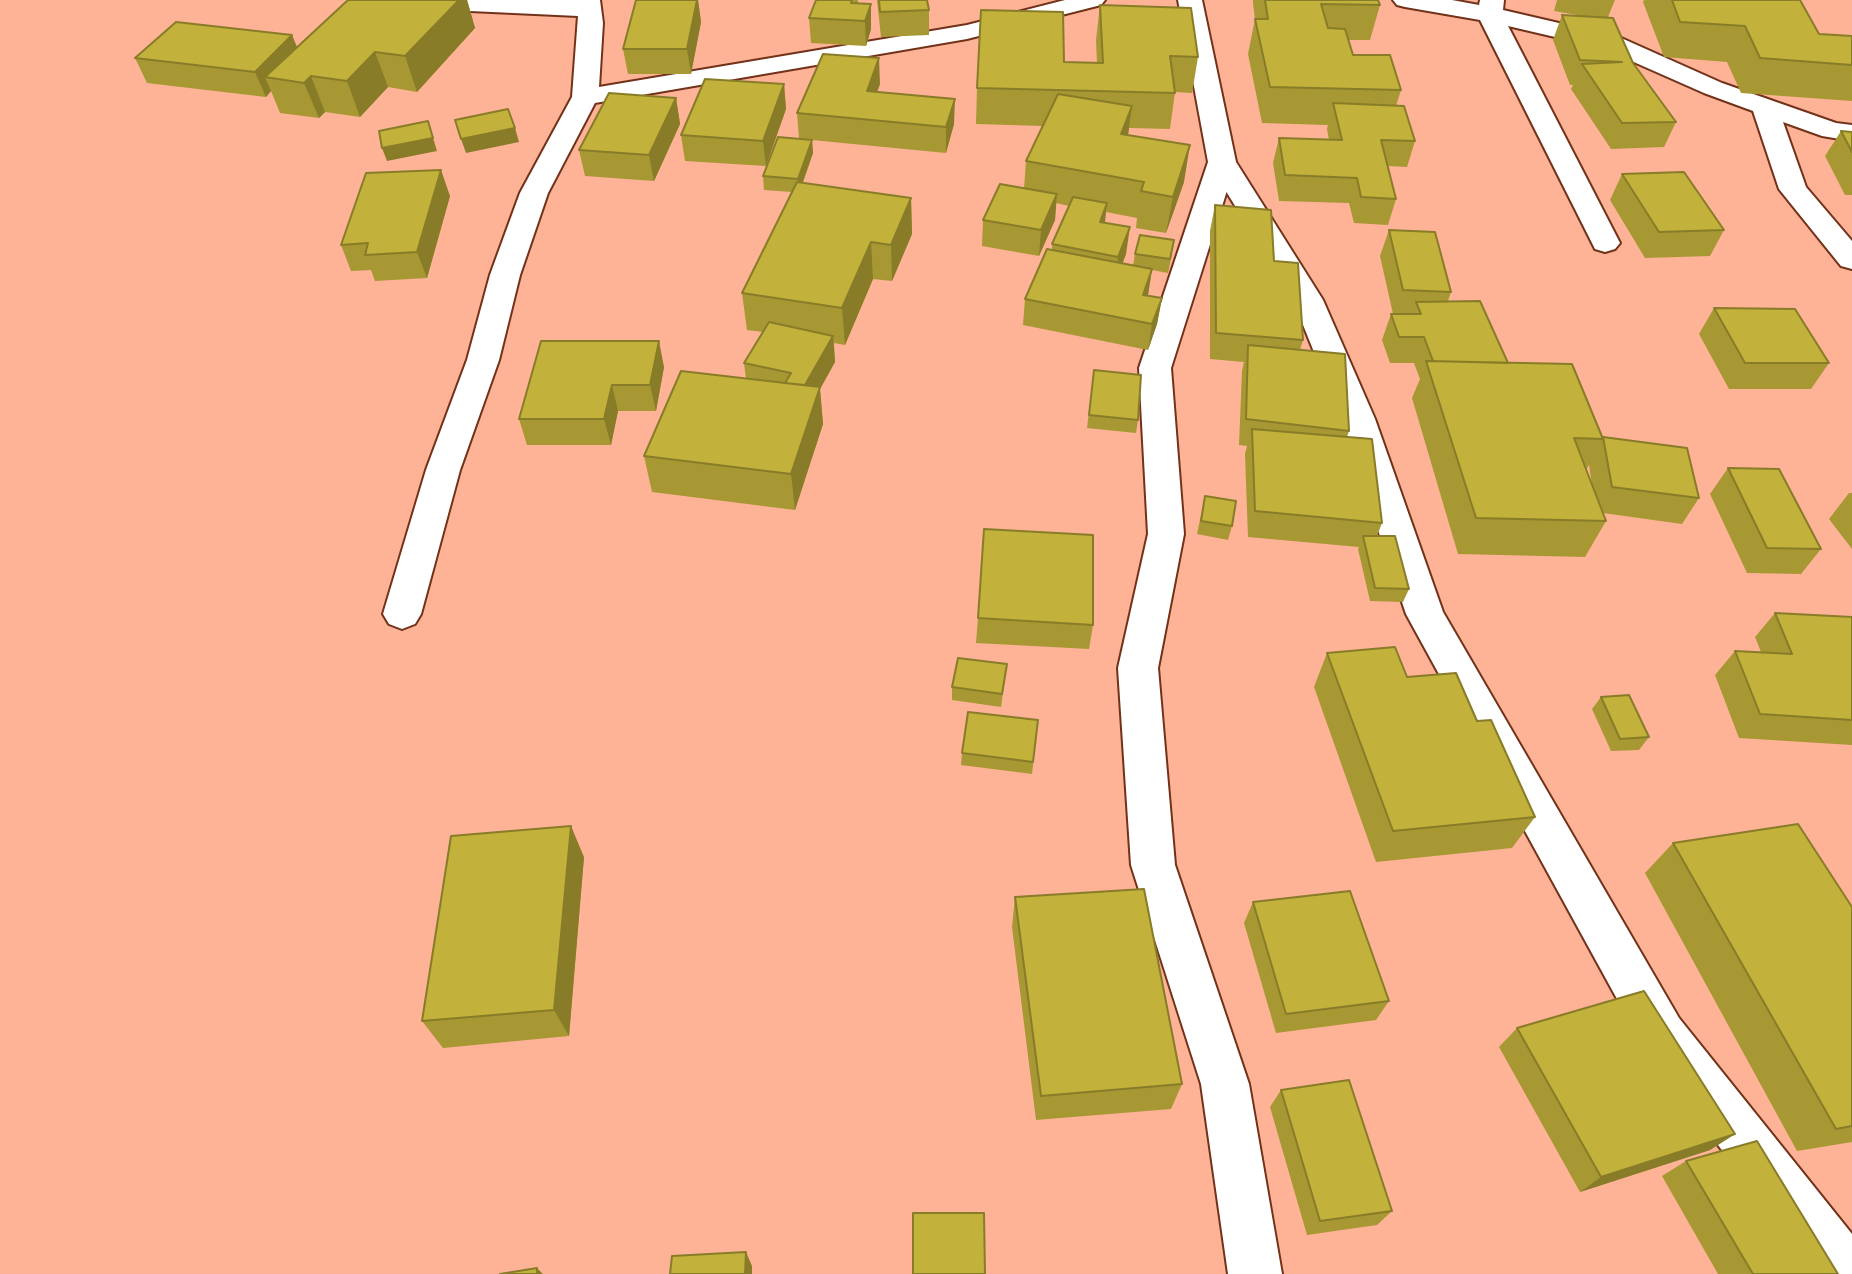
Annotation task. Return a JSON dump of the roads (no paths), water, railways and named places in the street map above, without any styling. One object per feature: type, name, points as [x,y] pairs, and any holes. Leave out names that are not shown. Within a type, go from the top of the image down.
[{"type":"street","points":[[585,97],[967,32],[1093,0]]},
{"type":"street","points":[[1190,0],[1222,162],[1308,300],[1358,419],[1425,614],[1662,1034],[1850,1274]]},
{"type":"street","points":[[1405,0],[1491,8],[1610,42],[1713,88],[1830,131],[1852,132]]},
{"type":"street","points":[[401,614],[443,470],[483,360],[505,275],[534,193],[585,97],[589,4],[470,4]]},
{"type":"street","points":[[1491,8],[1605,243]]},
{"type":"street","points":[[1765,107],[1793,188],[1852,260]]},
{"type":"street","points":[[1222,162],[1155,368],[1166,534],[1138,668],[1153,864],[1225,1084],[1255,1274]]}]
